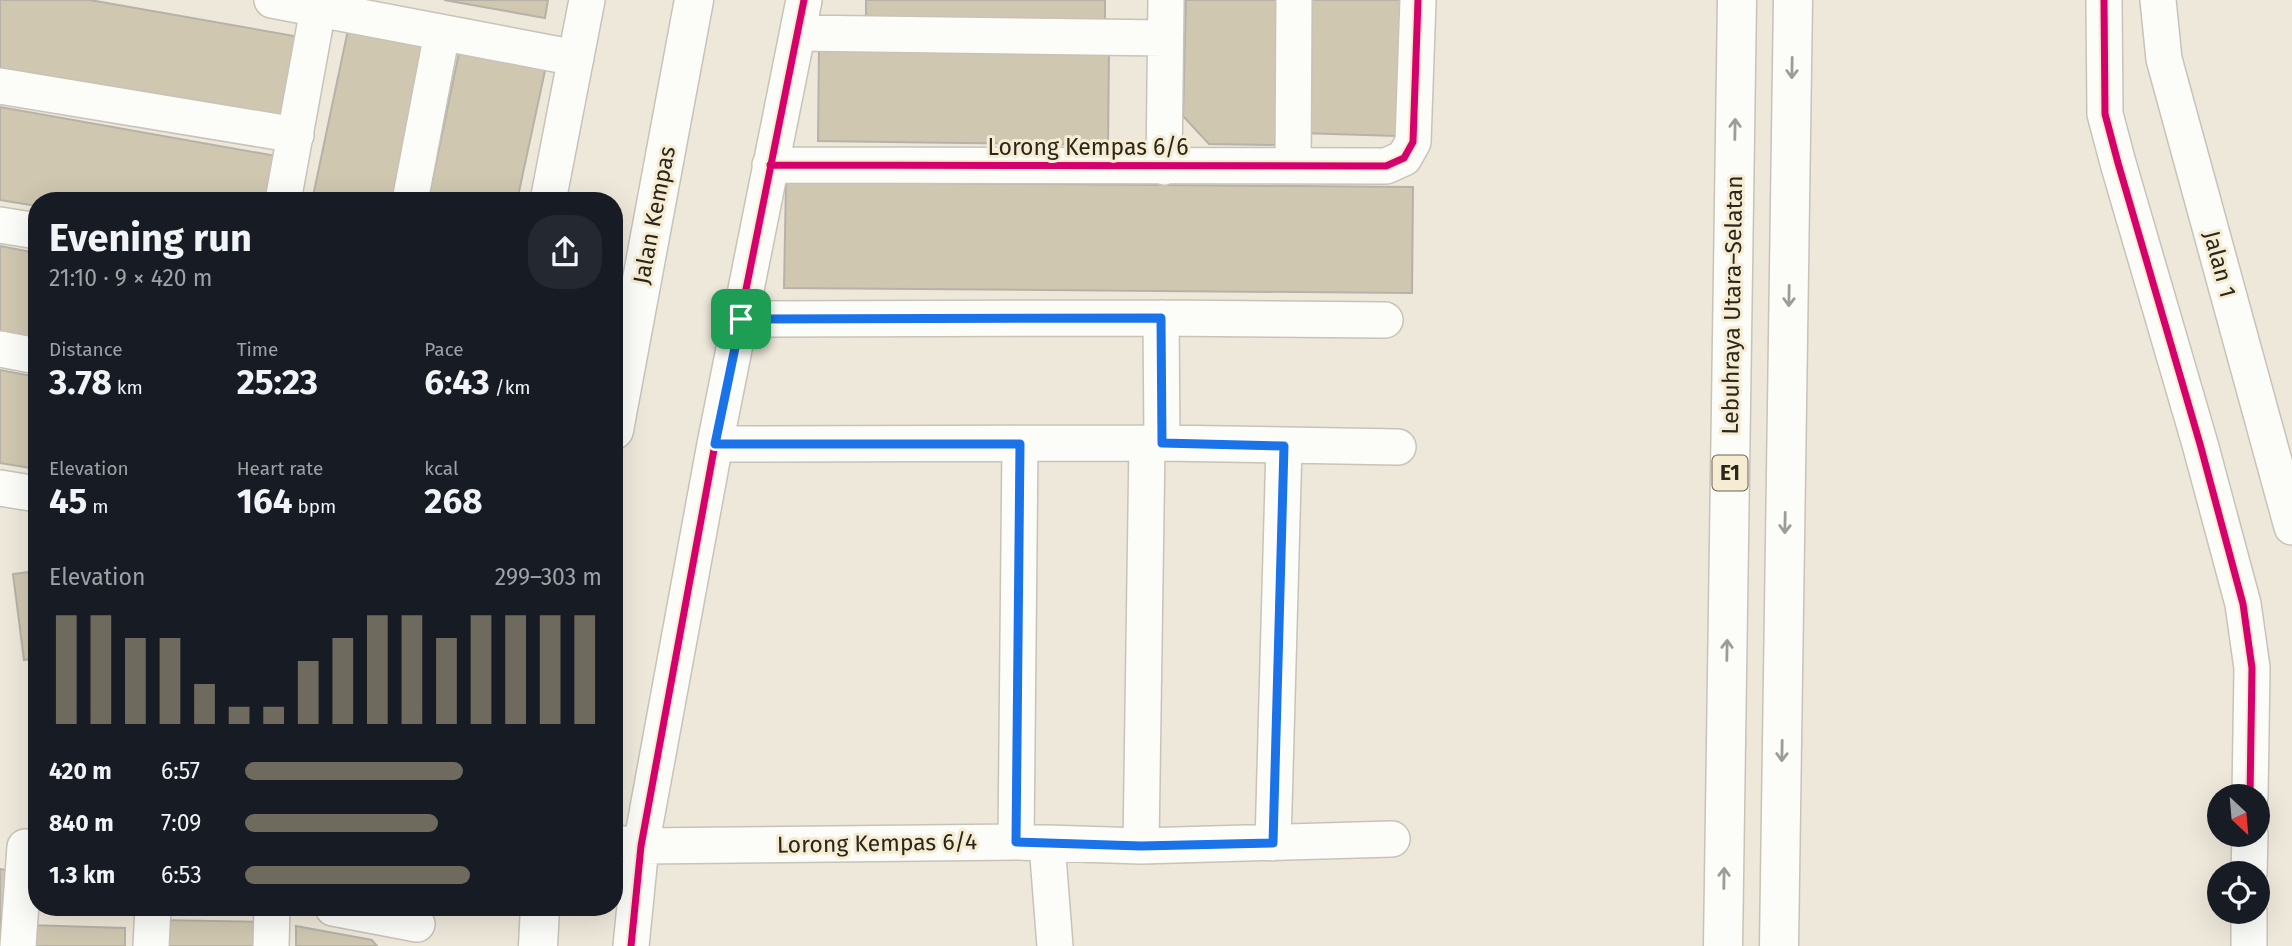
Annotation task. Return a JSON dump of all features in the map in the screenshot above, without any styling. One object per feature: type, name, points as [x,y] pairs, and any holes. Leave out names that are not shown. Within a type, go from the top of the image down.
[{"type":"main road","name":"Jalan Kempas","points":[[623,382],[694,0]]},
{"type":"main road","name":"Lebuhraya Utara–Selatan","points":[[1723,946],[1737,0]]},
{"type":"main road","points":[[1779,946],[1793,0]]},
{"type":"main road","points":[[538,946],[540,916]]},
{"type":"street","points":[[272,0],[576,58]]},
{"type":"street","points":[[550,192],[587,0]]},
{"type":"street","points":[[1164,167],[1166,0]]},
{"type":"street","points":[[1293,166],[1294,0]]},
{"type":"street","name":"Lorong Kempas 6/6","points":[[771,165],[1386,166],[1404,158],[1413,142],[1418,0]]},
{"type":"street","points":[[2104,0],[2105,114],[2243,604],[2252,668],[2250,784]]},
{"type":"street","name":"Jalan 1","points":[[2158,0],[2167,71],[2292,527]]},
{"type":"street","points":[[285,192],[318,9]]},
{"type":"street","points":[[631,946],[628,844],[715,444],[801,16],[1165,38]]},
{"type":"street","points":[[412,192],[442,33]]},
{"type":"street","points":[[0,86],[296,135]]},
{"type":"street","points":[[0,225],[28,230]]},
{"type":"street","points":[[1141,846],[1154,443],[1161,318]]},
{"type":"street","points":[[741,319],[1385,320]]},
{"type":"street","points":[[0,349],[28,354]]},
{"type":"street","points":[[715,444],[1154,443],[1398,447]]},
{"type":"street","points":[[1020,444],[1031,843],[1055,946]]},
{"type":"street","points":[[1273,843],[1284,446]]},
{"type":"street","points":[[0,488],[28,493]]},
{"type":"street","name":"Lorong Kempas 6/4","points":[[628,844],[1031,843],[1141,846],[1392,839]]},
{"type":"street","points":[[18,946],[21,847]]},
{"type":"street","points":[[151,946],[153,916]]},
{"type":"street","points":[[271,946],[272,916]]},
{"type":"street","points":[[370,916],[417,926]]},
{"type":"street","points":[[2249,924],[2249,946]]},
{"type":"building","points":[[0,0],[90,0],[300,37],[284,127],[0,77]]},
{"type":"building","points":[[444,0],[548,0],[545,18]]},
{"type":"building","points":[[866,0],[1105,0],[1105,22],[866,19]]},
{"type":"building","points":[[1186,0],[1284,0],[1279,145],[1209,144],[1183,116]]},
{"type":"building","points":[[1304,0],[1402,0],[1397,136],[1300,133]]},
{"type":"building","points":[[349,25],[434,43],[403,192],[314,192]]},
{"type":"building","points":[[819,45],[1109,49],[1108,145],[818,141]]},
{"type":"building","points":[[460,48],[546,66],[519,192],[430,192]]},
{"type":"building","points":[[0,107],[276,156],[270,192],[28,192],[28,205],[0,200]]},
{"type":"building","points":[[786,182],[1413,187],[1412,293],[784,288]]},
{"type":"building","points":[[0,246],[28,251],[28,344],[0,339]]},
{"type":"building","points":[[0,370],[28,375],[28,468],[0,463]]},
{"type":"building","points":[[28,572],[28,659],[24,660],[13,574]]},
{"type":"building","points":[[0,869],[11,871],[7,946],[0,946]]},
{"type":"building","points":[[159,920],[268,922],[267,946],[158,946]]},
{"type":"building","points":[[26,925],[125,928],[125,946],[25,946]]},
{"type":"building","points":[[296,926],[372,940],[377,946],[296,946]]},
{"type":"cycle path","points":[[631,946],[641,846],[715,444],[804,0]]},
{"type":"cycle path","points":[[770,165],[1386,166],[1404,158],[1413,142],[1418,0]]},
{"type":"cycle path","points":[[2104,0],[2105,114],[2243,604],[2252,668],[2250,784]]},
{"type":"route","points":[[1161,318],[1162,443],[1284,446],[1273,843],[1141,846],[1016,842],[1020,444],[715,444],[741,319],[1161,318]]}]
